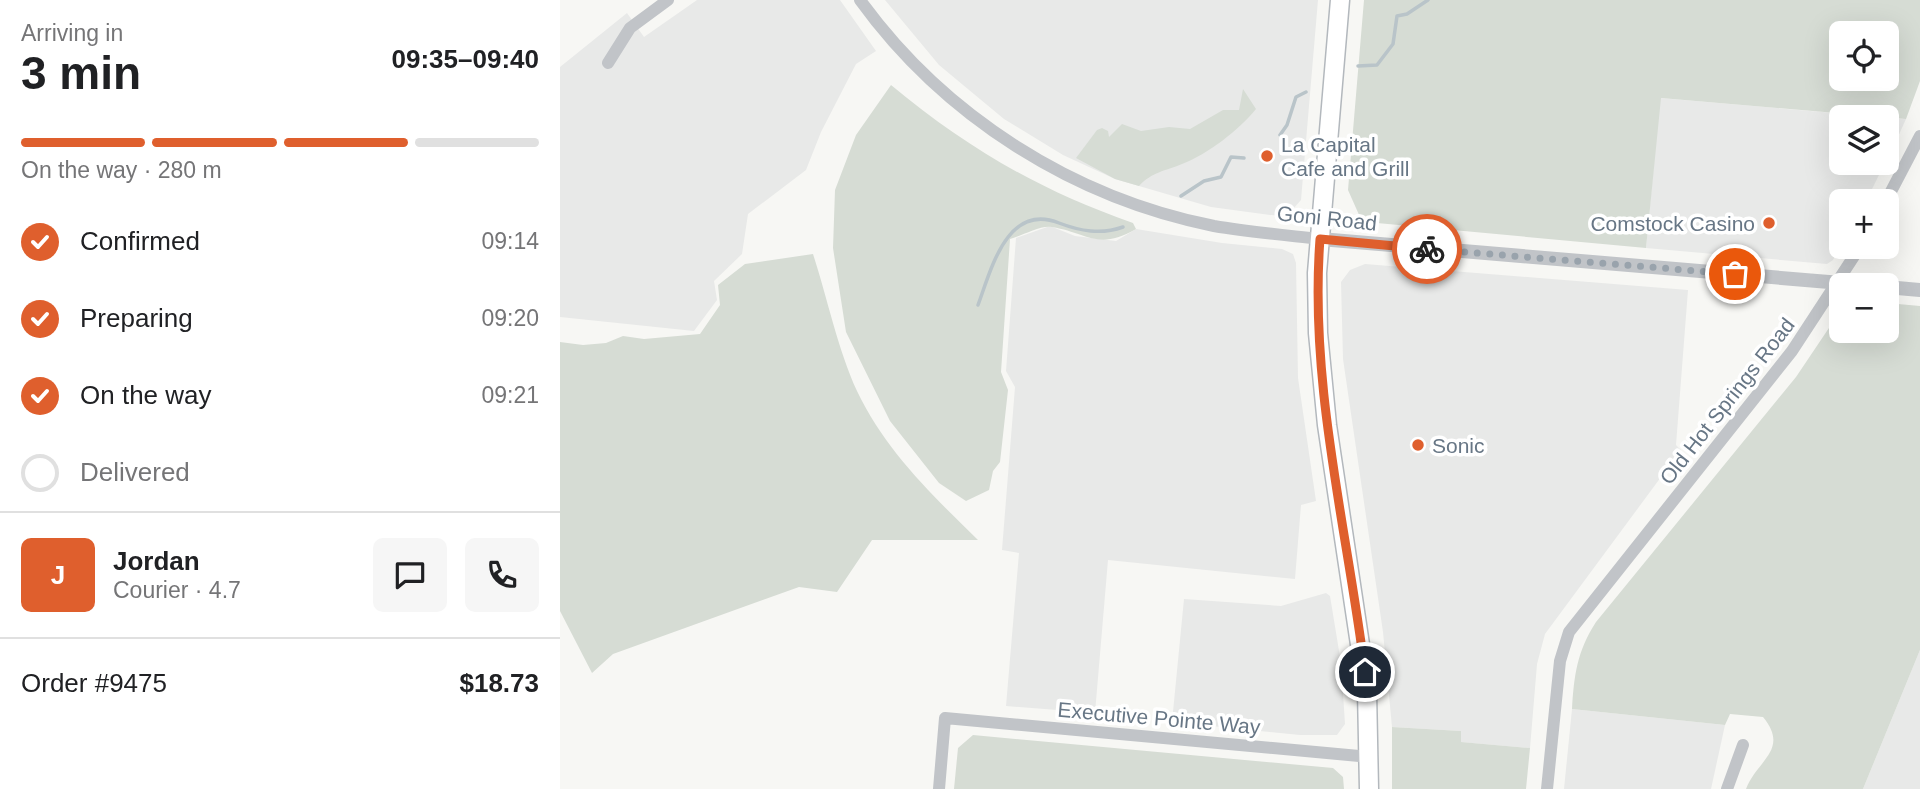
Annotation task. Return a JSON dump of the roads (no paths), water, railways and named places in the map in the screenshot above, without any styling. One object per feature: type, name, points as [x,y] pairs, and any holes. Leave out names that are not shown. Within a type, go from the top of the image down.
[{"type":"main road","points":[[1340,0],[1320,239],[1317,300],[1319,361],[1363,653],[1370,757],[1368,789]]},
{"type":"street","points":[[608,63],[630,28],[668,0]]},
{"type":"street","name":"Goni Road","points":[[860,0],[915,66],[953,101],[1012,145],[1068,176],[1145,208],[1242,230],[1320,239],[1829,282]]},
{"type":"street","points":[[1892,189],[1920,136]]},
{"type":"street","points":[[1899,288],[1920,290]]},
{"type":"street","name":"Old Hot Springs Road","points":[[1547,789],[1563,649],[1579,616],[1758,396],[1829,297]]},
{"type":"street","name":"Executive Pointe Way","points":[[939,789],[945,718],[1370,757]]},
{"type":"street","points":[[1727,789],[1743,745]]},
{"type":"waterway","points":[[1358,66],[1377,65],[1393,44],[1397,16],[1407,14],[1428,0]]},
{"type":"waterway","points":[[1280,135],[1287,125],[1296,97],[1306,92]]},
{"type":"waterway","points":[[1181,196],[1204,181],[1221,177],[1231,157],[1244,158]]},
{"type":"waterway","points":[[978,305],[1004,243],[1014,230],[1026,222],[1041,219],[1091,231],[1123,227]]},
{"type":"place","name":"La Capital Cafe and Grill","points":[[1267,156]]},
{"type":"place","name":"Comstock Casino","points":[[1769,223]]},
{"type":"place","name":"Sonic","points":[[1418,445]]}]
